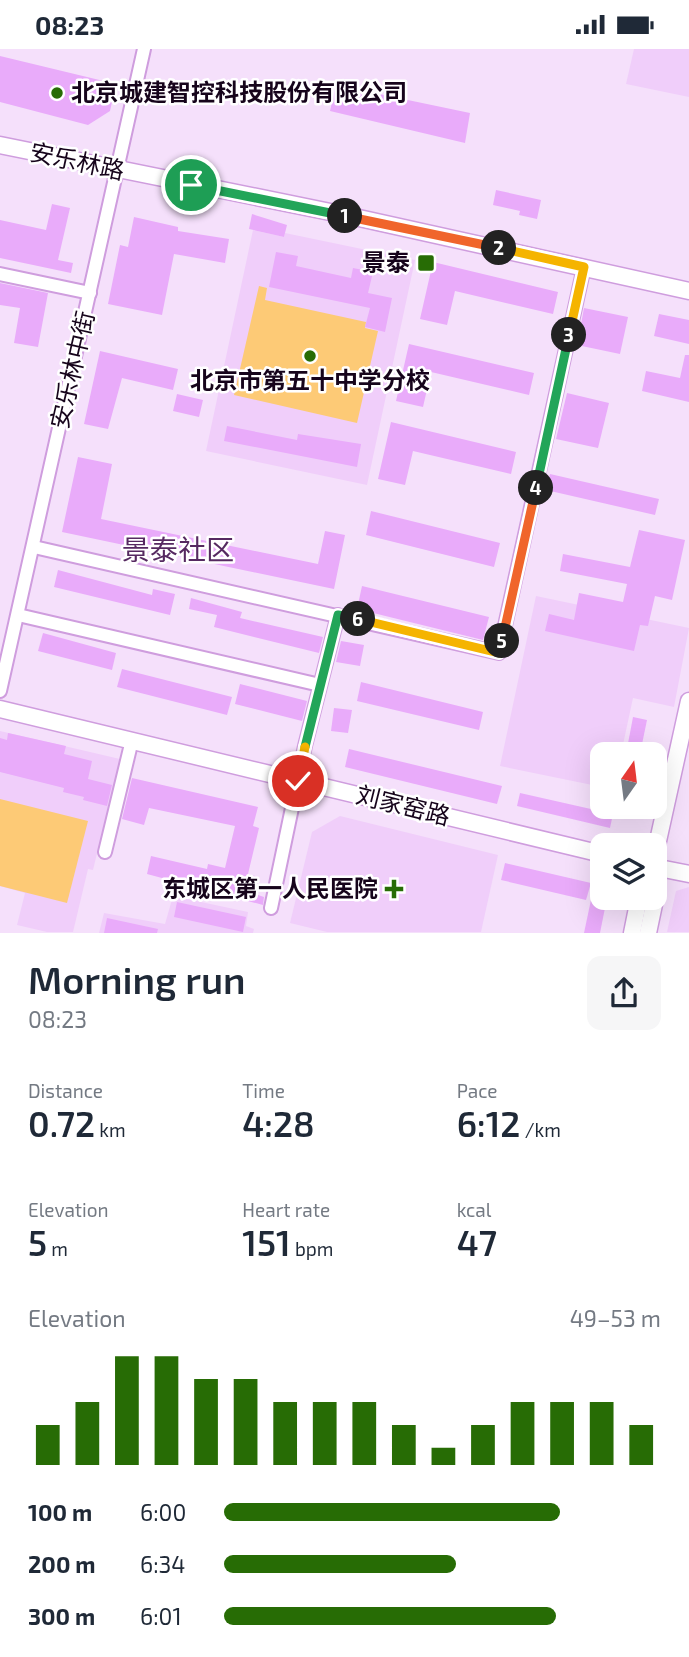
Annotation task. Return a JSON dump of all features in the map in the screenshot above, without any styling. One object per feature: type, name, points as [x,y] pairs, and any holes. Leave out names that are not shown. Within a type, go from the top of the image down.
[{"type":"street","name":"安乐林中街","points":[[0,691],[144,49]]},
{"type":"street","name":"安乐林路","points":[[0,145],[689,291]]},
{"type":"street","points":[[33,547],[499,653],[584,267]]},
{"type":"street","points":[[0,274],[90,293]]},
{"type":"street","points":[[18,615],[320,685]]},
{"type":"street","points":[[271,908],[338,615]]},
{"type":"street","points":[[660,833],[689,701]]},
{"type":"street","name":"刘家窑路","points":[[0,709],[590,851]]},
{"type":"street","points":[[105,852],[132,740]]},
{"type":"street","points":[[667,870],[689,874]]},
{"type":"street","points":[[632,933],[637,910]]},
{"type":"street","points":[[648,933],[652,910]]},
{"type":"shaded area","points":[[634,49],[689,49],[689,97],[626,84]]},
{"type":"shaded area","name":"北京市第五十中学分校","points":[[253,230],[284,237],[285,233],[415,260],[367,485],[206,451]]},
{"type":"shaded area","points":[[259,286],[267,288],[265,300],[366,322],[365,328],[378,331],[357,423],[234,395]]},
{"type":"shaded area","points":[[536,596],[689,628],[674,707],[633,698],[624,742],[590,742],[590,785],[500,766]]},
{"type":"shaded area","points":[[0,731],[120,759],[93,870],[88,869],[73,932],[47,932],[17,925],[25,893],[0,886]]},
{"type":"shaded area","points":[[0,799],[88,821],[67,903],[0,886]]},
{"type":"shaded area","name":"东城区第一人民医院","points":[[340,816],[498,855],[481,932],[327,932],[290,923],[312,832]]},
{"type":"shaded area","points":[[689,887],[689,932],[667,932],[676,891]]},
{"type":"shaded area","points":[[173,896],[248,912],[246,926],[254,929],[253,933],[99,933],[104,913],[165,924]]},
{"type":"building","name":"北京城建智控科技股份有限公司","points":[[0,56],[116,84],[110,111],[88,125],[0,102]]},
{"type":"building","points":[[336,85],[470,113],[465,143],[330,111]]},
{"type":"building","points":[[496,190],[541,200],[537,219],[519,215],[520,211],[493,205]]},
{"type":"building","points":[[52,204],[70,208],[58,260],[73,263],[71,273],[0,258],[0,220],[46,230]]},
{"type":"building","points":[[252,214],[287,225],[284,237],[249,229]]},
{"type":"building","points":[[134,217],[178,227],[178,231],[229,239],[225,263],[174,254],[162,315],[108,304],[120,245],[128,247]]},
{"type":"building","points":[[276,252],[298,256],[296,266],[351,278],[353,268],[373,272],[368,293],[392,298],[385,332],[365,327],[370,308],[269,287]]},
{"type":"building","points":[[433,262],[558,292],[553,314],[455,291],[447,325],[420,319]]},
{"type":"building","points":[[0,283],[48,293],[38,347],[14,343],[20,308],[0,305]]},
{"type":"building","points":[[584,308],[628,317],[620,354],[577,345]]},
{"type":"building","points":[[659,314],[689,320],[689,344],[654,336]]},
{"type":"building","points":[[409,344],[534,373],[529,395],[431,372],[423,407],[396,401]]},
{"type":"building","points":[[100,351],[178,369],[173,390],[122,378],[108,429],[84,424]]},
{"type":"building","points":[[685,355],[689,355],[689,402],[642,391],[646,371],[680,378]]},
{"type":"building","points":[[567,393],[609,403],[598,448],[556,439]]},
{"type":"building","points":[[177,394],[203,400],[199,417],[173,411]]},
{"type":"building","points":[[391,422],[516,452],[511,474],[413,451],[405,485],[378,479]]},
{"type":"building","points":[[227,426],[297,440],[298,434],[361,444],[357,467],[224,441]]},
{"type":"building","points":[[78,457],[112,464],[101,519],[318,564],[325,531],[345,535],[334,589],[62,532]]},
{"type":"building","points":[[550,474],[659,499],[655,515],[546,490]]},
{"type":"building","points":[[371,511],[500,543],[494,567],[366,535]]},
{"type":"building","points":[[639,530],[685,540],[672,600],[655,596],[648,626],[640,625],[634,651],[545,631],[549,614],[574,620],[579,593],[623,602],[627,584],[560,571],[563,554],[630,567]]},
{"type":"building","points":[[58,570],[152,595],[153,589],[175,594],[170,615],[54,587]]},
{"type":"building","points":[[362,586],[489,617],[483,640],[357,609]]},
{"type":"building","points":[[191,598],[242,612],[240,618],[323,637],[319,653],[214,627],[217,615],[189,609]]},
{"type":"building","points":[[43,633],[116,653],[112,670],[38,651]]},
{"type":"building","points":[[341,641],[364,645],[360,666],[336,662]]},
{"type":"building","points":[[122,669],[232,697],[227,715],[117,687]]},
{"type":"building","points":[[361,682],[483,712],[479,730],[357,701]]},
{"type":"building","points":[[240,684],[307,701],[302,721],[235,704]]},
{"type":"building","points":[[334,708],[352,710],[348,733],[331,731]]},
{"type":"building","points":[[633,717],[647,720],[642,742],[628,742]]},
{"type":"building","points":[[8,733],[66,746],[64,754],[92,761],[88,779],[112,785],[107,806],[63,792],[64,788],[0,772],[0,738],[7,740]]},
{"type":"building","points":[[349,749],[502,786],[497,804],[345,767]]},
{"type":"building","points":[[132,778],[258,807],[253,826],[259,828],[248,874],[259,877],[255,894],[264,897],[263,905],[147,874],[151,856],[207,869],[208,864],[225,868],[235,826],[149,808],[144,825],[122,819]]},
{"type":"building","points":[[520,793],[590,809],[590,819],[612,819],[610,828],[517,806]]},
{"type":"building","points":[[505,863],[590,883],[590,886],[586,900],[501,880]]},
{"type":"building","points":[[177,902],[246,917],[243,932],[174,917]]},
{"type":"building","points":[[590,904],[590,910],[605,910],[600,933],[584,933]]},
{"type":"building","points":[[107,918],[158,929],[157,933],[104,933]]},
{"type":"place","name":"北京城建智控科技股份有限公司","points":[[57,93]]},
{"type":"place","name":"景泰","points":[[426,263]]},
{"type":"place","name":"北京市第五十中学分校","points":[[310,356]]},
{"type":"place","name":"东城区第一人民医院","points":[[394,889]]},
{"type":"district","name":"景泰社区","points":[[178,550]]},
{"type":"route","points":[[191,185],[350,216],[584,267],[499,653],[338,615],[298,781]]}]
